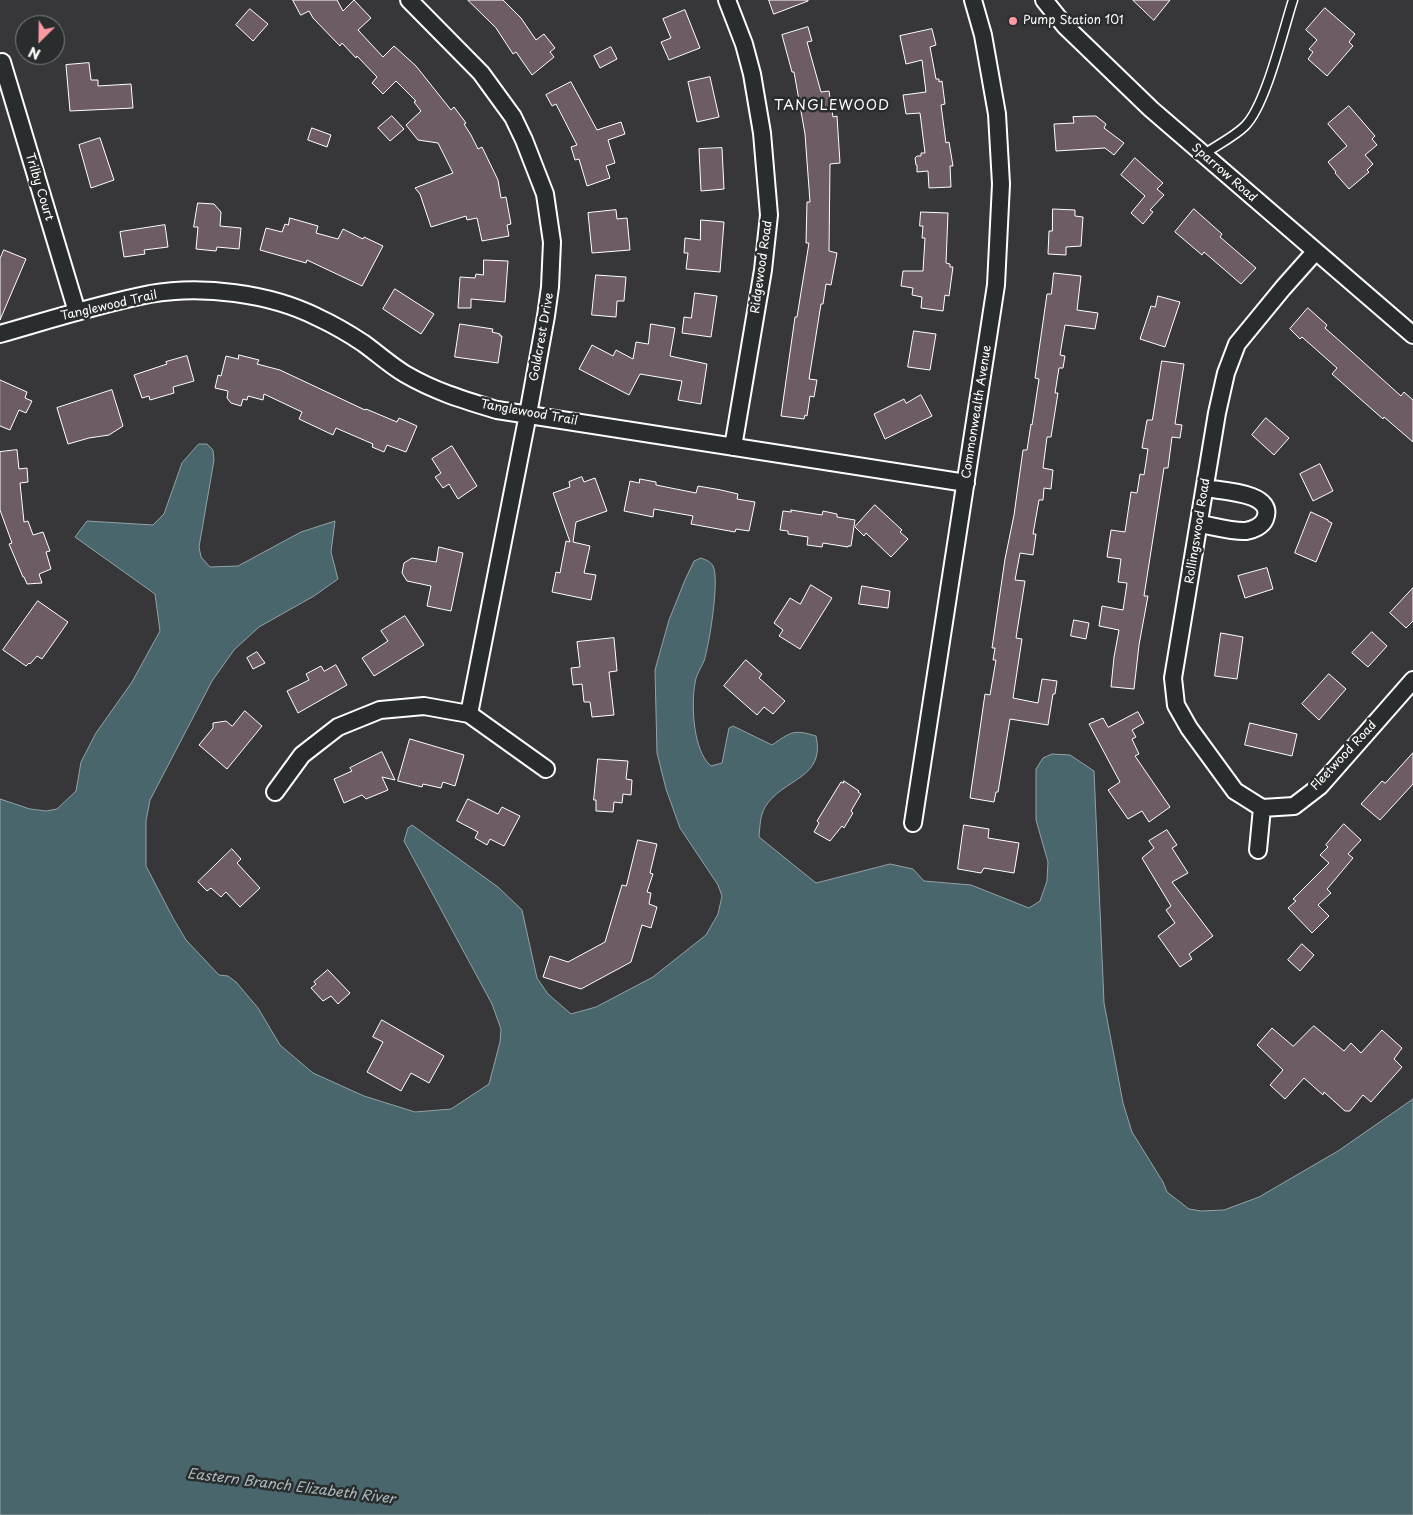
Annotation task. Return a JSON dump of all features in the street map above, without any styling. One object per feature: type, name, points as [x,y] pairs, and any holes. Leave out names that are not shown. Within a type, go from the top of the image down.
[{"type":"street","name":"Goldcrest Drive","points":[[410,0],[481,73],[513,118],[524,140],[545,194],[552,242],[550,287],[528,414],[469,714]]},
{"type":"street","name":"Ridgewood Road","points":[[727,0],[744,44],[752,74],[762,133],[769,215],[763,270],[733,447]]},
{"type":"street","name":"Commonwealth Avenue","points":[[913,823],[996,285],[1001,184],[997,114],[983,35],[973,0]]},
{"type":"street","name":"Sparrow Road","points":[[1044,0],[1065,26],[1151,109],[1413,336]]},
{"type":"street","name":"Trilby Court","points":[[2,62],[77,312]]},
{"type":"street","name":"Rollingswood Road","points":[[1262,808],[1235,791],[1188,728],[1176,706],[1173,678],[1217,413],[1226,374],[1237,344],[1315,252]]},
{"type":"street","name":"Tanglewood Trail","points":[[0,334],[77,312],[151,294],[193,290],[235,294],[276,301],[316,316],[362,342],[404,374],[449,396],[497,410],[966,483]]},
{"type":"street","points":[[1200,524],[1246,531],[1262,524],[1266,517],[1266,510],[1263,504],[1256,498],[1249,495],[1205,488]]},
{"type":"street","name":"Fleetwood Road","points":[[1262,808],[1294,806],[1320,786],[1413,680]]},
{"type":"street","points":[[275,792],[302,755],[338,727],[380,710],[424,706],[469,714],[546,769]]},
{"type":"street","points":[[1258,850],[1262,808]]},
{"type":"lane","points":[[1203,154],[1244,127],[1253,115],[1265,89],[1293,0]]},
{"type":"water","name":"Eastern Branch Elizabeth River","points":[[199,444],[207,444],[213,450],[214,460],[199,547],[201,557],[210,567],[238,566],[301,532],[335,521],[331,552],[338,579],[314,596],[259,627],[234,650],[212,681],[150,800],[146,821],[146,866],[186,940],[219,975],[228,976],[236,982],[258,1008],[280,1045],[313,1073],[364,1096],[415,1112],[451,1109],[489,1084],[500,1042],[501,1029],[492,1004],[404,841],[408,828],[412,825],[498,887],[522,910],[537,978],[548,994],[571,1014],[596,1007],[653,977],[706,935],[718,914],[722,896],[718,885],[680,828],[666,789],[657,753],[655,670],[669,620],[685,580],[694,561],[701,558],[705,559],[713,566],[715,584],[709,642],[704,661],[697,674],[693,703],[695,727],[700,750],[711,766],[722,763],[729,728],[733,726],[772,745],[792,733],[797,732],[816,736],[817,750],[815,761],[809,770],[773,797],[765,807],[761,818],[759,837],[816,883],[890,864],[913,869],[924,881],[971,885],[1029,908],[1040,901],[1047,881],[1048,862],[1036,820],[1036,769],[1043,758],[1052,754],[1070,755],[1094,771],[1104,1003],[1123,1103],[1132,1132],[1163,1182],[1167,1192],[1189,1209],[1201,1211],[1224,1210],[1259,1197],[1338,1151],[1413,1099],[1413,1515],[0,1515],[0,799],[30,809],[46,811],[57,809],[76,791],[81,762],[96,733],[132,682],[160,631],[155,594],[75,537],[87,521],[153,525],[164,514],[182,463]]},
{"type":"building","points":[[293,0],[337,0],[343,11],[354,0],[371,18],[358,30],[383,57],[394,46],[416,66],[451,110],[454,107],[466,123],[464,124],[478,149],[482,147],[498,180],[501,198],[506,197],[511,224],[507,225],[509,236],[482,241],[477,218],[467,220],[466,216],[431,227],[420,194],[415,188],[453,173],[438,143],[418,140],[406,125],[421,111],[414,102],[416,101],[396,81],[383,94],[372,83],[377,77],[357,56],[356,58],[342,43],[340,46],[313,18],[309,11],[301,15]]},
{"type":"building","points":[[468,0],[503,0],[521,18],[536,40],[544,34],[555,48],[550,52],[554,57],[532,75],[516,52],[513,54],[496,28]]},
{"type":"building","points":[[769,0],[808,0],[808,1],[774,14]]},
{"type":"building","points":[[1133,0],[1170,0],[1154,20]]},
{"type":"building","points":[[1325,8],[1355,34],[1349,42],[1353,46],[1327,76],[1308,59],[1313,52],[1309,49],[1317,40],[1306,30]]},
{"type":"building","points":[[250,9],[268,24],[253,41],[236,25]]},
{"type":"building","points":[[685,10],[700,48],[669,60],[661,42],[671,38],[663,19]]},
{"type":"building","points":[[808,27],[812,41],[807,42],[821,92],[829,91],[833,117],[837,116],[840,163],[830,164],[829,251],[837,253],[831,285],[826,284],[823,304],[821,304],[809,379],[817,380],[814,397],[810,396],[807,416],[805,415],[804,419],[781,416],[795,317],[797,317],[809,243],[806,243],[807,202],[810,202],[805,134],[794,72],[792,72],[782,35]]},
{"type":"building","points":[[932,29],[936,45],[930,47],[936,79],[939,79],[939,82],[942,81],[945,104],[941,105],[946,143],[949,142],[953,166],[950,166],[951,187],[929,188],[928,171],[917,172],[915,158],[921,156],[921,153],[925,153],[920,113],[906,114],[903,95],[926,92],[922,60],[906,64],[900,36]]},
{"type":"building","points":[[611,47],[617,59],[600,68],[594,56]]},
{"type":"building","points":[[89,63],[91,80],[98,80],[98,86],[131,84],[133,108],[70,111],[66,65]]},
{"type":"building","points":[[710,77],[719,117],[697,122],[688,82]]},
{"type":"building","points":[[571,82],[597,130],[621,122],[625,134],[608,140],[615,163],[606,166],[610,178],[587,186],[579,159],[575,160],[571,147],[577,145],[556,104],[552,106],[546,95]]},
{"type":"building","points":[[1349,106],[1375,136],[1372,139],[1377,145],[1365,155],[1373,164],[1367,170],[1369,172],[1349,189],[1328,162],[1347,146],[1328,124]]},
{"type":"building","points":[[392,116],[404,129],[390,141],[378,128]]},
{"type":"building","points":[[1096,116],[1106,124],[1104,128],[1124,143],[1114,155],[1105,148],[1056,151],[1054,124],[1074,123],[1073,117]]},
{"type":"building","points":[[312,128],[331,135],[327,147],[308,140]]},
{"type":"building","points":[[100,138],[114,180],[91,188],[79,145]]},
{"type":"building","points":[[722,148],[724,189],[701,191],[699,149]]},
{"type":"building","points":[[1135,158],[1163,183],[1157,189],[1164,195],[1150,210],[1153,212],[1143,224],[1131,213],[1145,196],[1121,175]]},
{"type":"building","points":[[198,203],[214,204],[221,212],[220,226],[241,228],[239,249],[217,247],[216,251],[196,249],[198,227],[194,227]]},
{"type":"building","points":[[1053,209],[1075,210],[1075,216],[1083,217],[1081,246],[1066,247],[1066,255],[1048,254],[1049,231],[1052,231]]},
{"type":"building","points":[[1194,209],[1222,234],[1220,237],[1256,268],[1241,284],[1204,252],[1202,255],[1175,232]]},
{"type":"building","points":[[616,210],[617,219],[627,218],[630,250],[592,253],[588,213]]},
{"type":"building","points":[[921,212],[948,213],[946,263],[953,267],[949,296],[945,295],[943,311],[921,308],[922,297],[912,295],[913,288],[901,286],[903,271],[923,271],[925,238],[922,238],[923,226],[920,226]]},
{"type":"building","points":[[290,218],[318,226],[316,233],[338,239],[343,229],[383,246],[362,286],[307,260],[306,263],[260,250],[266,228],[282,232],[285,224],[288,225]]},
{"type":"building","points":[[701,220],[724,222],[720,272],[686,269],[688,253],[684,253],[685,238],[700,240]]},
{"type":"building","points":[[165,225],[168,247],[144,250],[145,254],[124,257],[120,232]]},
{"type":"building","points":[[4,250],[26,259],[0,320],[0,259]]},
{"type":"building","points":[[484,260],[508,261],[505,302],[471,299],[471,308],[458,308],[460,277],[475,278],[476,274],[483,275]]},
{"type":"building","points":[[1054,273],[1081,276],[1077,310],[1098,313],[1095,329],[1065,325],[1060,355],[1065,356],[1063,368],[1059,368],[1055,393],[1058,393],[1051,437],[1047,437],[1043,468],[1053,470],[1051,489],[1044,488],[1043,500],[1039,500],[1033,534],[1036,534],[1033,555],[1020,553],[1015,580],[1025,581],[1016,638],[1022,639],[1013,698],[1038,703],[1042,679],[1057,681],[1048,725],[1010,719],[998,792],[996,792],[994,802],[970,798],[985,694],[990,695],[996,660],[993,660],[995,648],[992,648],[1005,559],[1014,515],[1023,450],[1027,450],[1032,425],[1039,379],[1035,378],[1047,294],[1051,294]]},
{"type":"building","points":[[596,275],[626,277],[624,301],[617,301],[616,317],[592,315]]},
{"type":"building","points":[[395,289],[434,314],[421,334],[383,309]]},
{"type":"building","points":[[695,293],[717,296],[711,337],[682,333],[684,317],[691,318]]},
{"type":"building","points":[[1158,296],[1180,302],[1165,347],[1140,339],[1151,306],[1155,307]]},
{"type":"building","points":[[1308,308],[1327,325],[1325,328],[1401,396],[1404,392],[1413,400],[1413,442],[1384,417],[1383,419],[1332,374],[1337,368],[1302,337],[1300,339],[1290,329]]},
{"type":"building","points":[[460,324],[493,329],[492,332],[502,336],[498,363],[455,357]]},
{"type":"building","points":[[651,324],[675,328],[670,356],[707,364],[701,404],[678,400],[682,381],[640,374],[629,395],[579,369],[592,345],[613,356],[616,350],[633,359],[636,342],[648,344]]},
{"type":"building","points":[[914,331],[936,334],[930,370],[908,367]]},
{"type":"building","points":[[239,355],[259,360],[257,364],[280,370],[365,410],[397,422],[399,418],[417,426],[406,452],[387,445],[384,452],[372,447],[373,444],[336,428],[333,435],[299,419],[302,412],[264,394],[263,400],[248,396],[247,400],[243,399],[241,406],[231,403],[227,398],[228,391],[215,388],[218,375],[221,376],[226,356],[238,359]]},
{"type":"building","points":[[187,356],[194,381],[173,387],[174,393],[150,400],[149,396],[142,398],[134,375]]},
{"type":"building","points":[[1162,361],[1184,364],[1175,424],[1182,425],[1180,438],[1172,437],[1168,468],[1164,468],[1144,596],[1148,596],[1139,645],[1134,689],[1111,687],[1119,630],[1099,626],[1102,606],[1123,610],[1127,583],[1118,582],[1121,559],[1107,557],[1111,530],[1125,532],[1131,492],[1137,493],[1140,474],[1144,475],[1148,449],[1142,448],[1147,420],[1152,420]]},
{"type":"building","points":[[0,380],[27,392],[25,398],[32,401],[26,413],[19,410],[10,430],[0,426]]},
{"type":"building","points":[[112,390],[123,426],[109,435],[68,444],[57,408]]},
{"type":"building","points":[[921,395],[932,416],[885,439],[874,414],[904,399],[906,403]]},
{"type":"building","points":[[1266,418],[1289,438],[1274,455],[1252,435]]},
{"type":"building","points":[[452,446],[477,486],[458,499],[449,484],[443,488],[435,477],[441,473],[432,459]]},
{"type":"building","points":[[17,450],[19,469],[27,468],[28,482],[20,483],[24,522],[28,521],[33,535],[43,532],[50,551],[46,552],[51,569],[39,574],[42,583],[27,584],[9,544],[12,543],[0,510],[0,452]]},
{"type":"building","points":[[1320,464],[1333,491],[1313,501],[1300,474]]},
{"type":"building","points":[[582,477],[584,482],[595,478],[607,511],[576,522],[573,542],[590,546],[584,573],[596,575],[591,600],[552,592],[556,572],[560,573],[566,541],[570,542],[553,493],[570,487],[569,482]]},
{"type":"building","points":[[640,479],[656,482],[656,485],[696,493],[698,486],[721,490],[738,494],[737,499],[755,502],[749,531],[736,529],[735,532],[691,524],[693,516],[654,509],[653,517],[624,511],[630,481],[639,483]]},
{"type":"building","points":[[875,505],[902,530],[900,532],[908,539],[891,557],[866,533],[864,536],[855,527]]},
{"type":"building","points":[[791,510],[822,515],[823,511],[837,514],[837,517],[855,520],[851,546],[823,543],[822,547],[807,545],[808,537],[788,534],[788,531],[780,530],[783,511],[791,512]]},
{"type":"building","points":[[1311,512],[1332,523],[1316,562],[1295,553]]},
{"type":"building","points":[[439,547],[463,553],[451,611],[427,606],[431,586],[407,581],[402,573],[404,563],[412,558],[436,562]]},
{"type":"building","points":[[1267,568],[1273,589],[1245,598],[1238,576]]},
{"type":"building","points":[[811,585],[832,598],[800,649],[779,636],[783,630],[774,623],[790,598],[800,604]]},
{"type":"building","points":[[862,586],[890,591],[888,608],[859,604]]},
{"type":"building","points":[[1413,588],[1413,621],[1406,628],[1390,613]]},
{"type":"building","points":[[38,601],[68,622],[42,659],[37,656],[26,666],[3,650]]},
{"type":"building","points":[[405,616],[424,645],[374,676],[362,658],[388,641],[381,631]]},
{"type":"building","points":[[1074,620],[1089,623],[1086,639],[1071,636]]},
{"type":"building","points":[[1372,632],[1387,646],[1368,667],[1352,653]]},
{"type":"building","points":[[1221,633],[1243,637],[1237,679],[1215,676]]},
{"type":"building","points":[[614,638],[617,671],[609,672],[614,715],[592,717],[590,702],[584,702],[582,684],[573,685],[571,668],[580,667],[577,642]]},
{"type":"building","points":[[257,652],[265,663],[253,669],[247,658]]},
{"type":"building","points":[[746,660],[762,674],[759,678],[785,701],[773,714],[764,707],[757,715],[724,686]]},
{"type":"building","points":[[336,665],[347,685],[298,713],[287,691],[309,680],[306,674],[321,666],[324,671]]},
{"type":"building","points":[[1329,674],[1346,689],[1319,720],[1302,704]]},
{"type":"building","points":[[245,711],[262,726],[227,769],[199,745],[213,728],[213,723],[226,721],[232,726]]},
{"type":"building","points":[[1138,712],[1144,723],[1132,730],[1136,737],[1132,739],[1139,754],[1135,756],[1170,807],[1149,822],[1142,811],[1128,819],[1108,790],[1120,782],[1089,724],[1103,718],[1108,727]]},
{"type":"building","points":[[1250,723],[1297,734],[1292,756],[1245,745]]},
{"type":"building","points":[[410,739],[464,755],[455,786],[443,782],[441,788],[423,784],[422,787],[398,781]]},
{"type":"building","points":[[382,752],[395,780],[382,777],[388,790],[366,799],[362,795],[344,803],[334,779],[352,771],[350,768]]},
{"type":"building","points":[[1413,753],[1413,784],[1380,820],[1361,804],[1382,781],[1385,783]]},
{"type":"building","points":[[598,759],[628,761],[626,779],[632,780],[631,795],[623,794],[622,803],[614,802],[613,812],[596,811],[596,800],[594,800]]},
{"type":"building","points":[[844,781],[861,794],[844,828],[842,826],[830,841],[814,832],[819,823],[817,821],[841,782],[843,783]]},
{"type":"building","points":[[468,799],[498,814],[502,807],[520,816],[504,846],[490,839],[487,845],[475,838],[478,832],[457,821]]},
{"type":"building","points":[[1344,824],[1361,840],[1348,854],[1353,858],[1327,889],[1331,893],[1318,905],[1329,916],[1312,933],[1288,908],[1296,901],[1293,899],[1329,863],[1320,855]]},
{"type":"building","points":[[964,825],[989,829],[988,838],[1019,843],[1014,873],[984,868],[981,873],[958,869]]},
{"type":"building","points":[[1167,830],[1177,845],[1172,848],[1188,873],[1172,882],[1213,936],[1189,954],[1192,959],[1180,967],[1158,936],[1175,923],[1166,910],[1171,906],[1142,858],[1154,848],[1149,841]]},
{"type":"building","points":[[638,840],[657,844],[650,873],[653,874],[647,892],[651,893],[649,904],[657,907],[651,928],[642,925],[631,962],[581,989],[543,977],[550,956],[568,962],[605,942],[622,885],[626,886]]},
{"type":"building","points":[[232,849],[241,859],[237,863],[260,888],[240,907],[226,892],[221,897],[211,888],[207,891],[198,882]]},
{"type":"building","points":[[1302,944],[1314,955],[1300,971],[1288,960]]},
{"type":"building","points":[[328,970],[350,993],[338,1004],[331,996],[323,1001],[311,988],[316,984],[314,982]]},
{"type":"building","points":[[382,1020],[444,1056],[429,1083],[411,1073],[401,1091],[367,1072],[383,1042],[373,1037]]},
{"type":"building","points":[[1314,1026],[1344,1051],[1351,1043],[1361,1053],[1382,1030],[1402,1048],[1394,1059],[1402,1067],[1371,1102],[1363,1095],[1350,1111],[1345,1111],[1324,1092],[1323,1095],[1304,1078],[1285,1099],[1270,1085],[1283,1070],[1257,1045],[1272,1028],[1293,1046]]},
{"type":"place","name":"Pump Station 101","points":[[1013,21]]},
{"type":"district","name":"TANGLEWOOD","points":[[832,106]]}]
